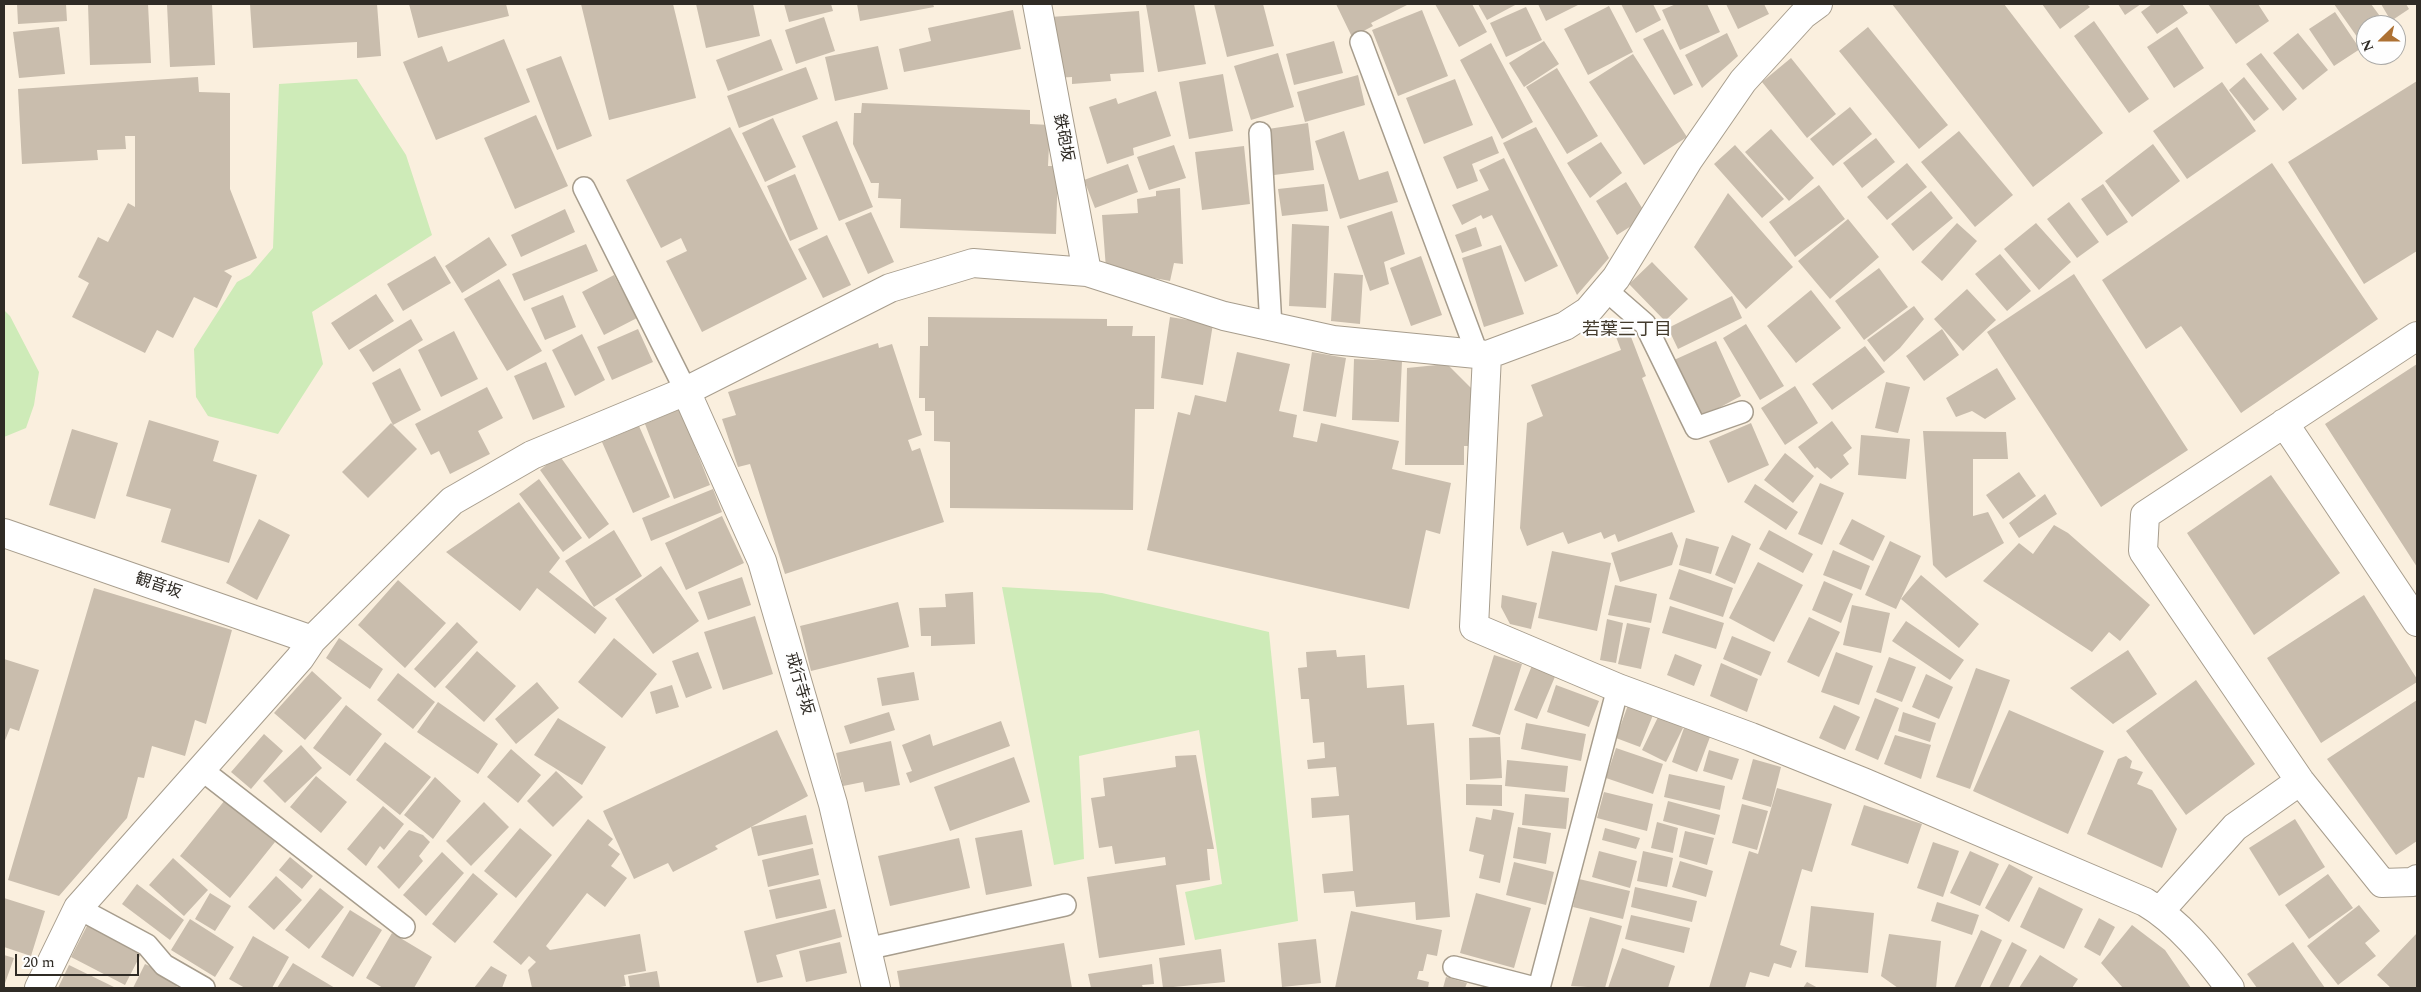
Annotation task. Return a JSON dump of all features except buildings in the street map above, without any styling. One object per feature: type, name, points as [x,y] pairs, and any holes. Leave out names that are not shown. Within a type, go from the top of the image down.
[{"type":"street","name":"鉄砲坂","points":[[1037,4],[1088,272]]},
{"type":"street","points":[[39,988],[78,908],[300,658],[312,640],[452,501],[532,455],[686,391],[890,288],[973,264],[1088,272],[1224,316],[1334,340],[1482,354],[1565,326],[1588,311],[1616,278],[1689,159],[1743,81],[1804,15],[1818,4]]},
{"type":"street","points":[[2417,336],[2145,515],[2143,551],[2300,781],[2382,883],[2413,882],[2417,879]]},
{"type":"street","points":[[1482,354],[1474,627],[1618,688],[1750,737],[1863,782],[2145,902],[2160,911],[2206,957],[2230,988]]},
{"type":"street","name":"戒行寺坂","points":[[686,391],[762,561],[833,804],[876,988]]},
{"type":"street","points":[[2284,423],[2417,622]]},
{"type":"street","name":"観音坂","points":[[4,533],[312,640]]},
{"type":"street","points":[[2160,911],[2235,827],[2300,781]]},
{"type":"lane","points":[[1361,42],[1482,354]]},
{"type":"lane","points":[[1260,133],[1271,327]]},
{"type":"lane","points":[[584,188],[686,391]]},
{"type":"lane","points":[[1606,290],[1646,324],[1696,428],[1742,412]]},
{"type":"lane","points":[[1539,988],[1618,688]]},
{"type":"lane","points":[[202,770],[404,927]]},
{"type":"lane","points":[[866,949],[1066,905]]},
{"type":"lane","points":[[78,908],[146,945],[164,965],[204,988]]},
{"type":"lane","points":[[1454,967],[1535,988]]},
{"type":"green space","points":[[357,79],[406,155],[432,235],[312,312],[323,364],[278,434],[208,416],[196,397],[194,349],[237,282],[250,275],[273,248],[279,84]]},
{"type":"green space","points":[[4,310],[10,316],[39,372],[34,405],[26,428],[4,437]]},
{"type":"green space","points":[[1002,587],[1102,593],[1269,632],[1298,921],[1195,940],[1185,892],[1222,884],[1199,730],[1079,756],[1084,859],[1054,865]]},
{"type":"district","name":"若葉三丁目","points":[[1627,331]]}]
